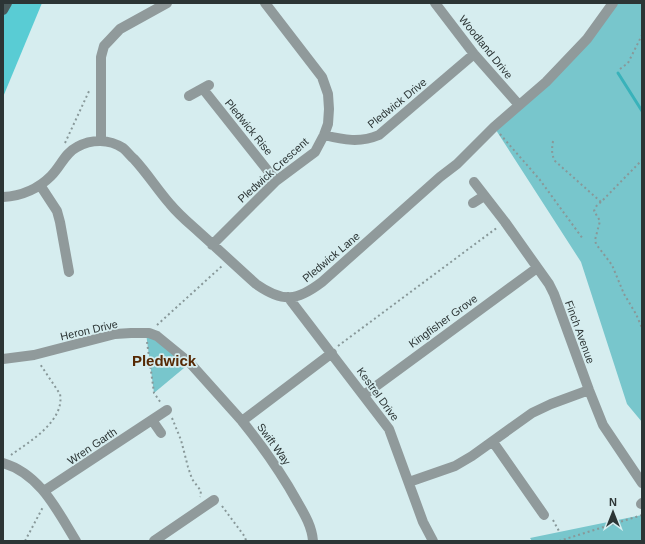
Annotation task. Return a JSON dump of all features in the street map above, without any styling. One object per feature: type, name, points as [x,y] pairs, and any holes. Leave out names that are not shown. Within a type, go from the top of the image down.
[{"type":"main road","points":[[3,10],[6,3]]},
{"type":"street","points":[[101,141],[100,57],[104,46],[120,29],[167,3]]},
{"type":"street","name":"Pledwick Crescent","points":[[212,245],[276,181],[315,152],[328,124],[330,109],[328,94],[322,78],[265,3]]},
{"type":"street","name":"Woodland Drive","points":[[435,3],[474,54],[519,105]]},
{"type":"street","name":"Pledwick Lane","points":[[3,198],[16,196],[30,191],[40,185],[52,176],[67,154],[76,147],[88,142],[101,141],[112,143],[124,149],[170,204],[212,245],[256,284],[277,296],[298,296],[310,291],[322,282],[440,177],[457,164],[494,127],[546,82],[587,39],[613,3]]},
{"type":"street","name":"Pledwick Drive","points":[[324,135],[344,140],[357,141],[369,140],[380,135],[474,54]]},
{"type":"street","name":"Pledwick Rise","points":[[189,96],[206,87],[276,181]]},
{"type":"street","name":"Finch Avenue","points":[[474,182],[505,222],[549,284],[589,390],[607,432],[642,483]]},
{"type":"street","points":[[40,185],[57,211],[69,272]]},
{"type":"street","points":[[473,203],[484,196]]},
{"type":"street","name":"Kingfisher Grove","points":[[364,395],[537,268]]},
{"type":"street","name":"Kestrel Drive","points":[[288,297],[389,429],[422,522],[433,541]]},
{"type":"street","name":"Heron Drive","points":[[3,359],[34,355],[115,334],[148,333],[157,336],[190,363],[242,421]]},
{"type":"street","name":"Swift Way","points":[[313,541],[308,521],[288,484],[262,445],[242,421],[331,352]]},
{"type":"street","points":[[409,482],[455,466],[493,442],[532,414],[551,404],[589,390]]},
{"type":"street","name":"Wren Garth","points":[[46,494],[167,410]]},
{"type":"street","points":[[152,420],[161,434]]},
{"type":"street","points":[[493,442],[544,515]]},
{"type":"street","points":[[6,460],[11,465],[22,471],[46,494],[76,541]]},
{"type":"street","points":[[154,541],[201,504],[214,500]]},
{"type":"street","points":[[526,509],[535,502]]},
{"type":"path","points":[[620,69],[628,63],[642,35]]},
{"type":"path","points":[[67,154],[65,144],[91,87],[100,88]]},
{"type":"path","points":[[494,127],[540,180],[583,239]]},
{"type":"path","points":[[553,141],[552,156],[555,161],[600,202]]},
{"type":"path","points":[[642,160],[597,205],[594,211],[600,221],[595,240],[596,244],[612,265],[624,294],[636,314],[642,328]]},
{"type":"path","points":[[331,352],[505,222]]},
{"type":"path","points":[[148,333],[229,260]]},
{"type":"path","points":[[6,460],[45,430],[53,419],[60,404],[60,394],[57,388],[34,355]]},
{"type":"path","points":[[25,541],[46,494]]},
{"type":"path","points":[[214,500],[220,504],[245,537],[246,541]]},
{"type":"path","points":[[544,515],[551,517],[560,533]]},
{"type":"path","points":[[559,541],[642,515]]},
{"type":"shaded area","points":[[3,3],[42,3],[3,97]]},
{"type":"shaded area","points":[[613,3],[642,3],[642,422],[627,404],[581,262],[494,127],[546,82]]},
{"type":"shaded area","points":[[146,333],[190,363],[154,393]]},
{"type":"shaded area","points":[[642,515],[642,541],[532,541],[530,538]]},
{"type":"waterway","points":[[618,73],[642,111]]},
{"type":"district","name":"Pledwick","points":[[164,361]]}]
